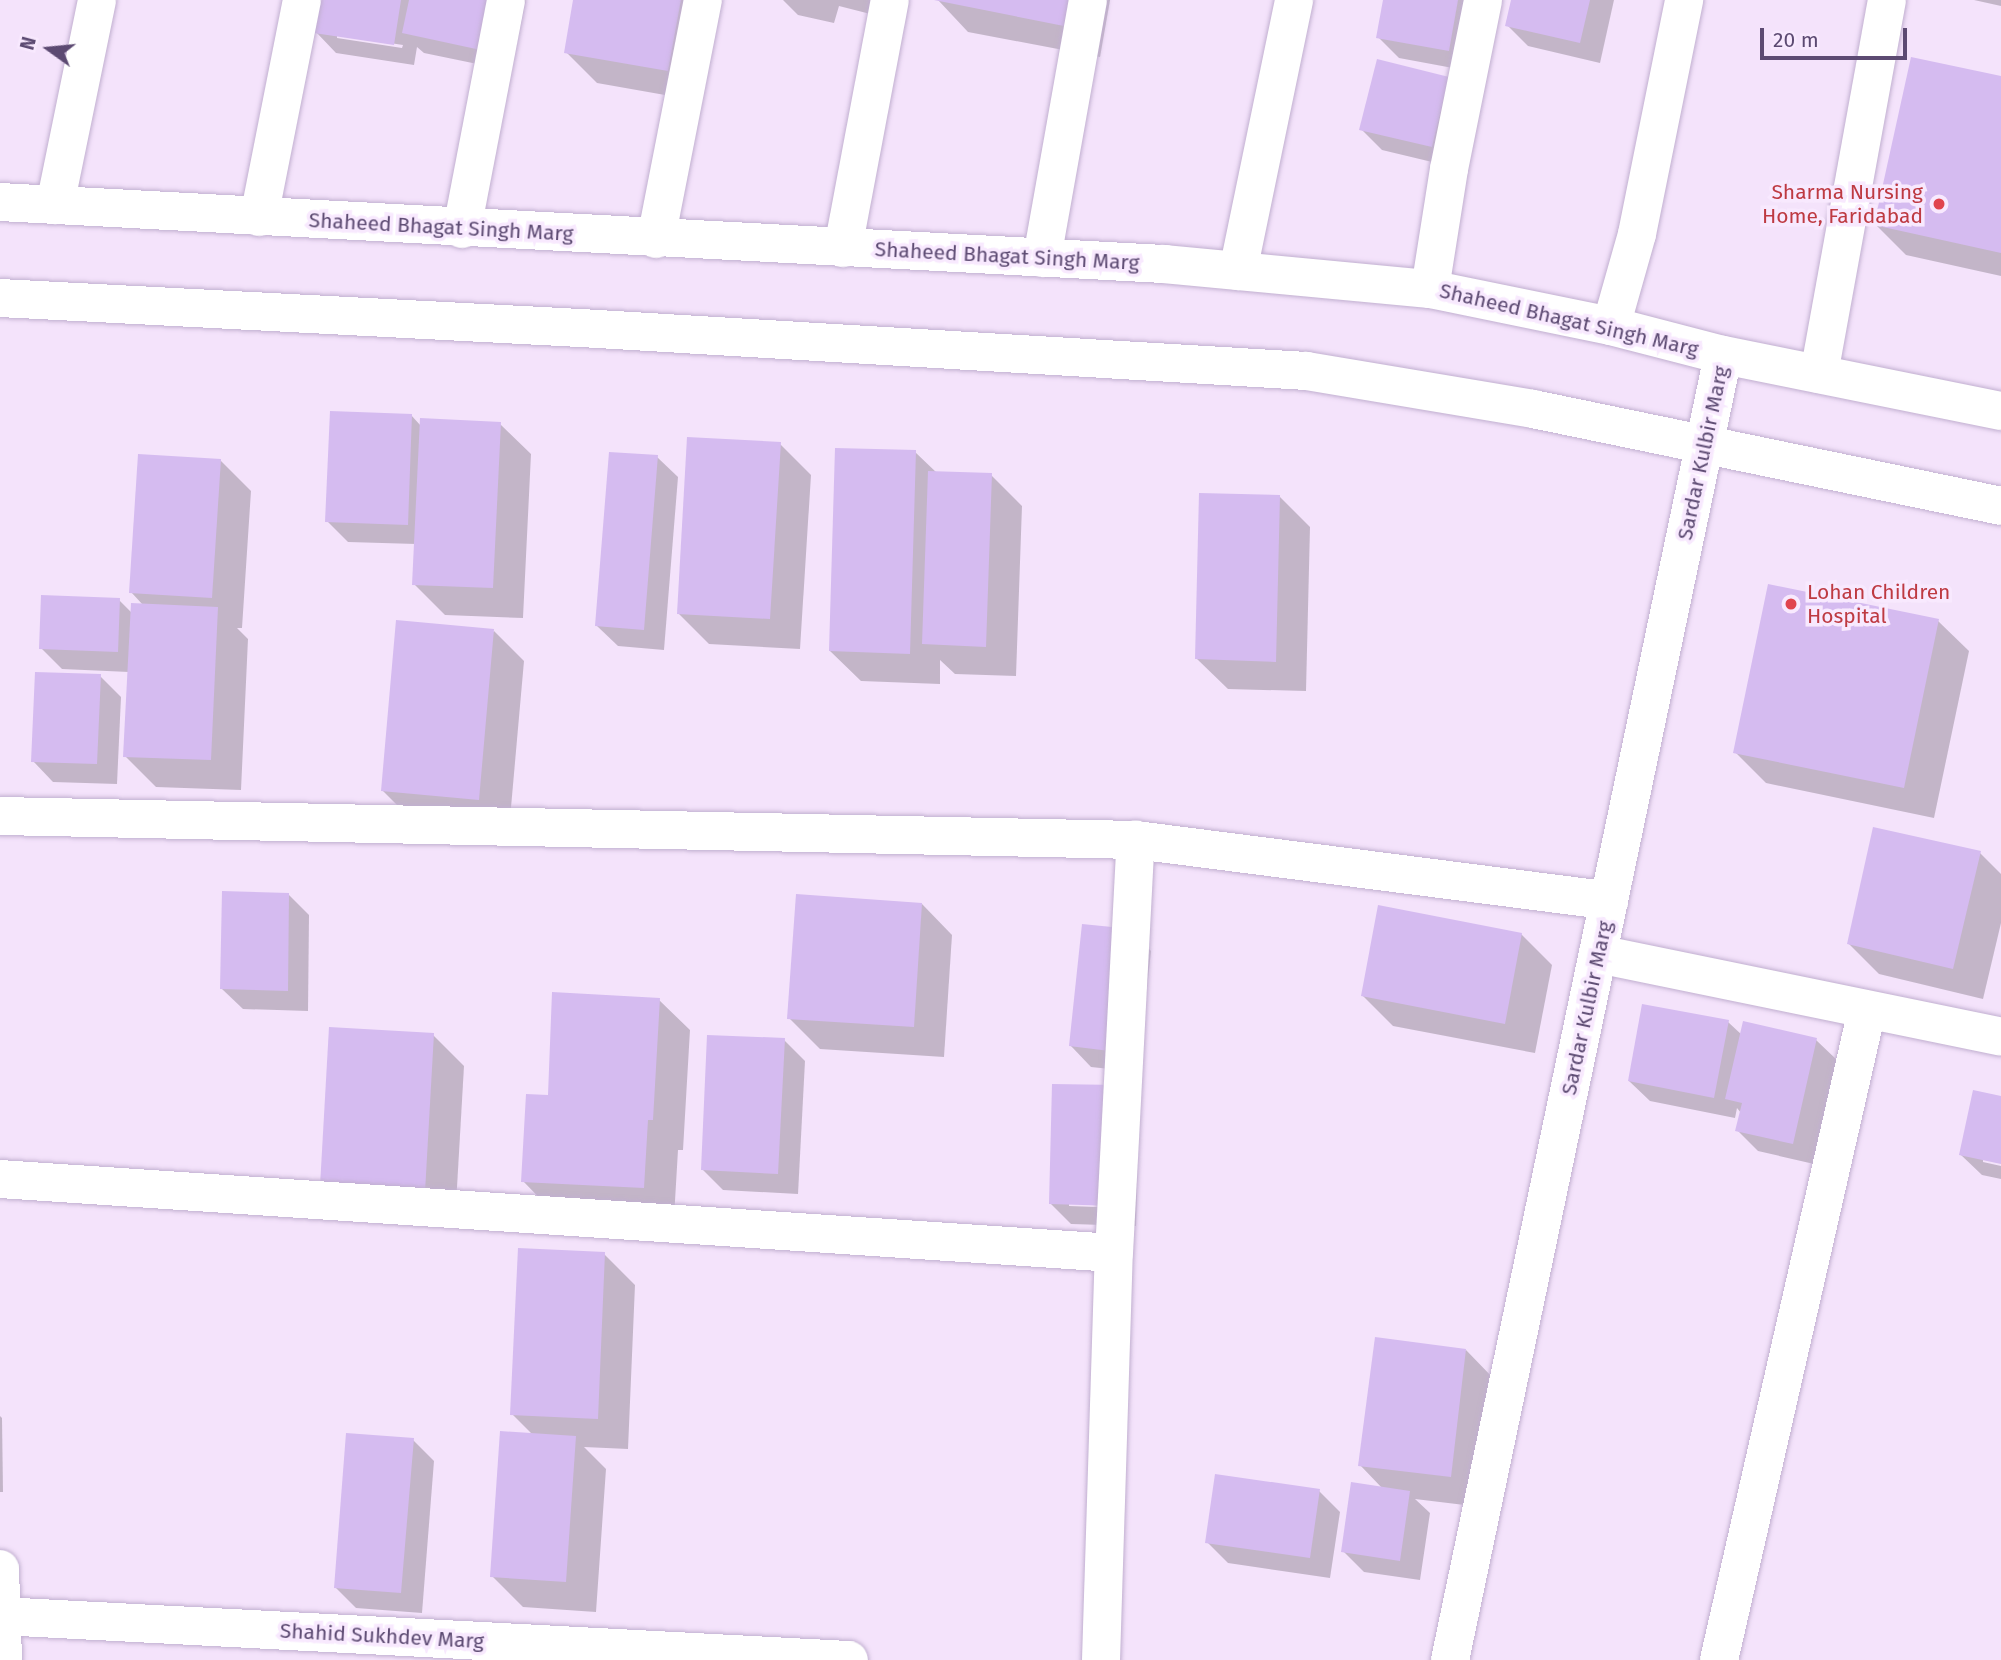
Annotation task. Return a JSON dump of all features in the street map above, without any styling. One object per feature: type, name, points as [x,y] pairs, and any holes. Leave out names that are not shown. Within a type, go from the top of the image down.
[{"type":"street","points":[[55,205],[97,0]]},
{"type":"street","points":[[258,217],[302,0]]},
{"type":"street","points":[[462,229],[506,0]]},
{"type":"street","points":[[656,239],[703,0]]},
{"type":"street","points":[[843,248],[890,0]]},
{"type":"street","points":[[1042,258],[1088,0]]},
{"type":"street","points":[[1238,271],[1294,0]]},
{"type":"street","points":[[1430,289],[1449,169],[1483,0]]},
{"type":"street","points":[[1611,326],[1637,234],[1684,0]]},
{"type":"street","points":[[1819,374],[1887,0]]},
{"type":"street","name":"Shaheed Bhagat Singh Marg","points":[[0,202],[462,229],[1042,258],[1238,271],[1430,289],[1611,326],[1723,355],[2001,411]]},
{"type":"street","points":[[0,298],[581,328],[1306,371],[1533,409],[2001,506]]},
{"type":"street","name":"Sardar Kulbir Marg","points":[[1450,1660],[1723,355]]},
{"type":"street","points":[[0,816],[1136,840],[1609,901]]},
{"type":"street","points":[[1101,1660],[1114,1253],[1136,840]]},
{"type":"street","points":[[1598,954],[2001,1037]]},
{"type":"street","points":[[1719,1660],[1867,1010]]},
{"type":"street","points":[[0,1179],[1114,1253]]},
{"type":"street","points":[[0,1569],[4,1660]]},
{"type":"street","name":"Shahid Sukhdev Marg","points":[[1,1616],[849,1660]]},
{"type":"building","points":[[319,0],[401,0],[394,45],[314,33]]},
{"type":"building","points":[[409,0],[502,0],[490,52],[402,33]]},
{"type":"building","points":[[573,0],[681,0],[668,71],[564,53]]},
{"type":"building","points":[[934,0],[1074,0],[1069,27]]},
{"type":"building","points":[[1383,0],[1458,0],[1449,51],[1376,38]]},
{"type":"building","points":[[1511,0],[1590,0],[1580,43],[1505,26]]},
{"type":"building","points":[[1911,57],[2001,76],[2001,253],[1874,225]]},
{"type":"building","points":[[1377,59],[1449,77],[1432,147],[1359,130]]},
{"type":"building","points":[[330,411],[412,414],[408,525],[325,522]]},
{"type":"building","points":[[420,418],[501,422],[493,588],[412,585]]},
{"type":"building","points":[[687,437],[781,442],[770,619],[677,614]]},
{"type":"building","points":[[835,448],[916,450],[910,654],[829,651]]},
{"type":"building","points":[[609,452],[658,455],[644,630],[595,626]]},
{"type":"building","points":[[138,454],[221,459],[212,598],[129,593]]},
{"type":"building","points":[[928,471],[992,473],[986,647],[922,644]]},
{"type":"building","points":[[1199,493],[1280,495],[1276,662],[1195,659]]},
{"type":"building","points":[[1768,584],[1939,619],[1904,788],[1733,753]]},
{"type":"building","points":[[41,595],[120,598],[118,652],[39,649]]},
{"type":"building","points":[[131,603],[218,607],[211,760],[123,757]]},
{"type":"building","points":[[396,620],[494,629],[479,800],[381,791]]},
{"type":"building","points":[[35,672],[101,674],[97,764],[31,762]]},
{"type":"building","points":[[1873,827],[1981,851],[1953,969],[1847,944]]},
{"type":"building","points":[[222,891],[289,893],[288,991],[220,989]]},
{"type":"building","points":[[796,894],[922,903],[914,1027],[787,1019]]},
{"type":"building","points":[[1378,905],[1522,933],[1505,1024],[1361,996]]},
{"type":"building","points":[[1082,924],[1132,929],[1118,1052],[1069,1046]]},
{"type":"building","points":[[552,992],[660,998],[653,1120],[648,1120],[644,1188],[521,1182],[526,1094],[548,1095]]},
{"type":"building","points":[[1642,1004],[1729,1020],[1714,1098],[1628,1081]]},
{"type":"building","points":[[1743,1021],[1817,1038],[1793,1144],[1735,1131],[1742,1103],[1725,1099]]},
{"type":"building","points":[[329,1027],[434,1033],[425,1192],[320,1186]]},
{"type":"building","points":[[707,1035],[785,1038],[778,1174],[701,1170]]},
{"type":"building","points":[[1052,1084],[1119,1085],[1116,1206],[1049,1204]]},
{"type":"building","points":[[1973,1090],[2001,1096],[2001,1164],[1959,1155]]},
{"type":"building","points":[[518,1248],[605,1252],[598,1419],[510,1415]]},
{"type":"building","points":[[1375,1337],[1466,1349],[1451,1477],[1358,1466]]},
{"type":"building","points":[[500,1431],[576,1436],[566,1582],[490,1577]]},
{"type":"building","points":[[346,1433],[414,1438],[401,1593],[334,1588]]},
{"type":"building","points":[[1215,1474],[1320,1489],[1310,1558],[1205,1543]]},
{"type":"building","points":[[1351,1482],[1410,1491],[1400,1561],[1341,1552]]},
{"type":"place","name":"Sharma Nursing Home, Faridabad","points":[[1939,204]]},
{"type":"place","name":"Lohan Children Hospital","points":[[1791,604]]}]
